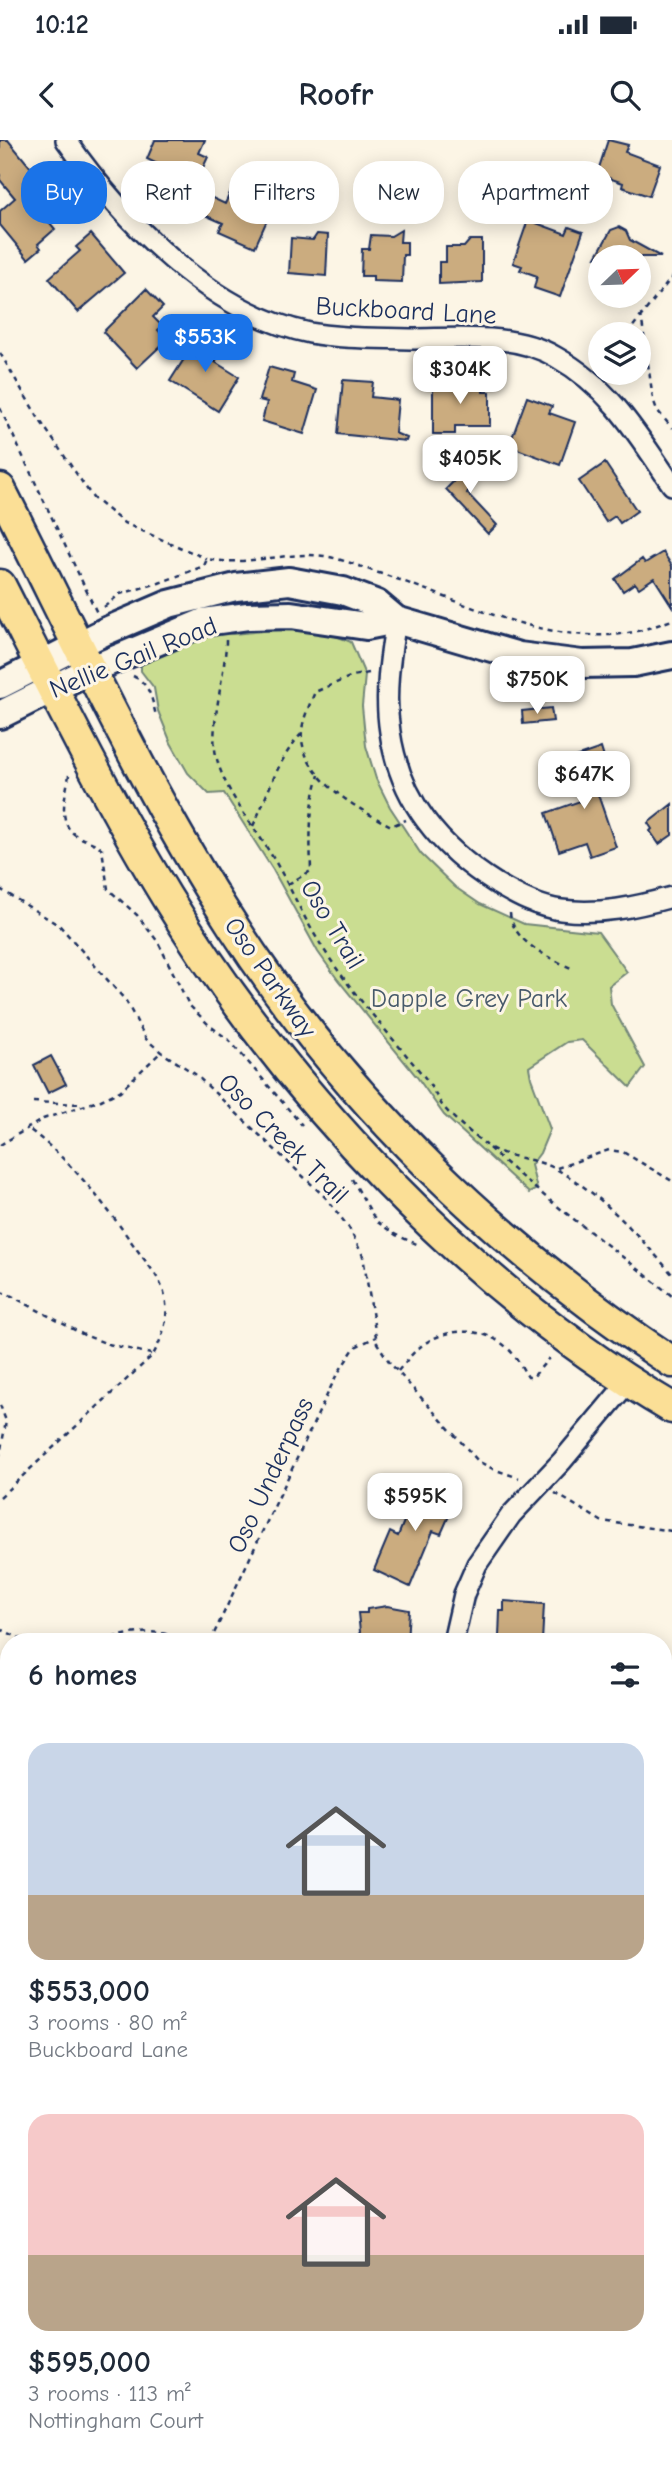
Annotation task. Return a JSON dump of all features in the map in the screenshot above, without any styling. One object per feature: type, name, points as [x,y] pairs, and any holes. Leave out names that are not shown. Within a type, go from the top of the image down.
[{"type":"main road","name":"Oso Parkway","points":[[0,489],[170,820],[232,925],[286,1003],[340,1071],[456,1193],[525,1254],[635,1338],[672,1362]]},
{"type":"main road","name":"Oso Parkway","points":[[0,585],[46,676],[167,897],[248,1017],[291,1072],[346,1135],[463,1253],[523,1304],[628,1382],[672,1408]]},
{"type":"street","name":"Buckboard Lane","points":[[66,140],[124,212],[198,280],[242,309],[308,333],[345,338],[516,342],[554,355],[582,373],[618,406],[672,485]]},
{"type":"street","name":"Nellie Gail Road","points":[[0,715],[46,676],[85,657],[204,622],[248,616],[291,615],[366,626],[396,620],[519,656],[582,664],[634,663],[672,655]]},
{"type":"street","points":[[396,620],[388,672],[390,732],[396,762],[411,797],[433,832],[459,858],[521,899],[559,910],[596,912],[635,907],[672,897]]},
{"type":"street","name":"Nellie Gail Road","points":[[0,685],[46,676]]},
{"type":"street","points":[[455,1633],[464,1594],[477,1564],[511,1515],[562,1461],[628,1382]]},
{"type":"path","points":[[635,322],[672,277]]},
{"type":"path","points":[[641,314],[653,399],[657,410],[672,428]]},
{"type":"path","points":[[0,353],[45,429],[93,498],[124,523],[208,559]]},
{"type":"path","points":[[0,408],[90,595],[90,600]]},
{"type":"path","name":"Oso Trail","points":[[226,637],[226,661],[214,744],[217,759],[233,795],[288,884],[318,940],[356,994],[426,1079],[443,1107],[487,1146],[555,1169],[593,1195],[638,1234],[672,1274]]},
{"type":"path","points":[[388,672],[352,676],[315,692],[306,712],[302,739],[319,775],[336,793],[366,813],[391,826],[422,814]]},
{"type":"path","points":[[127,673],[144,682],[156,716]]},
{"type":"path","points":[[253,826],[278,765],[288,748],[303,732]]},
{"type":"path","points":[[288,884],[311,871],[310,821],[312,798],[319,775]]},
{"type":"path","name":"Oso Creek Trail","points":[[0,889],[60,926],[126,1000],[146,1039],[195,1074],[326,1198],[349,1228],[363,1256],[377,1343],[398,1371],[478,1461],[515,1476]]},
{"type":"path","points":[[510,892],[511,919],[522,938],[536,950],[573,969]]},
{"type":"path","points":[[0,1144],[26,1127],[120,1091],[161,1052]]},
{"type":"path","points":[[33,1102],[84,1104]]},
{"type":"path","points":[[0,1497],[153,1354],[163,1338],[167,1315],[163,1291],[153,1273],[97,1194],[48,1143],[26,1127]]},
{"type":"path","points":[[487,1146],[545,1198],[625,1257],[672,1296]]},
{"type":"path","points":[[555,1169],[609,1150],[623,1153],[672,1181]]},
{"type":"path","points":[[621,1264],[625,1257]]},
{"type":"path","points":[[0,1292],[84,1335],[108,1344],[153,1354]]},
{"type":"path","points":[[398,1371],[418,1348],[434,1338],[454,1332],[470,1331],[488,1336],[503,1345],[513,1354],[528,1377],[533,1377],[548,1359]]},
{"type":"path","name":"Oso Underpass","points":[[214,1633],[336,1376],[355,1347],[376,1337]]},
{"type":"path","points":[[0,1405],[6,1421],[0,1455]]},
{"type":"path","points":[[562,1496],[590,1517],[601,1521],[672,1531]]},
{"type":"path","points":[[133,1633],[162,1633]]},
{"type":"green space","name":"Dapple Grey Park","points":[[273,630],[313,632],[351,642],[365,675],[362,706],[366,746],[376,779],[390,807],[421,854],[455,887],[480,904],[524,924],[598,932],[627,972],[609,986],[611,1004],[645,1067],[630,1087],[582,1040],[567,1042],[529,1067],[550,1129],[540,1153],[531,1165],[537,1189],[529,1193],[444,1115],[318,952],[273,870],[224,793],[209,794],[188,773],[171,743],[158,711],[154,688],[141,671],[141,659],[171,643],[218,632],[233,634]]},
{"type":"building","points":[[0,140],[8,140],[25,161],[21,161],[21,224],[51,224],[55,229],[38,244],[41,248],[28,259],[0,225],[0,211],[15,198],[0,180]]},
{"type":"building","points":[[155,140],[205,140],[199,153],[208,157],[206,161],[147,159]]},
{"type":"building","points":[[608,140],[628,145],[625,152],[660,165],[649,196],[622,187],[623,183],[613,180],[613,161],[601,161]]},
{"type":"building","points":[[229,195],[229,224],[265,224],[255,247],[219,231],[223,223],[215,219],[215,199],[225,204]]},
{"type":"building","points":[[527,224],[539,224],[566,234],[569,227],[583,232],[560,297],[534,288],[537,276],[520,270],[522,266],[513,263]]},
{"type":"building","points":[[619,227],[626,231],[630,240],[639,245],[603,245],[611,230]]},
{"type":"building","points":[[401,230],[400,242],[407,242],[407,255],[403,255],[402,282],[373,281],[373,276],[361,276],[362,249],[369,249],[371,235],[391,236]]},
{"type":"building","points":[[91,234],[124,273],[78,312],[49,278],[80,251],[76,247]]},
{"type":"building","points":[[317,234],[328,235],[326,276],[289,273],[291,238],[313,240]]},
{"type":"building","points":[[470,240],[482,240],[482,282],[439,284],[439,262],[446,262],[446,247],[464,247]]},
{"type":"building","points":[[146,289],[163,307],[153,317],[162,326],[158,330],[167,340],[137,368],[103,332]]},
{"type":"building","points":[[200,334],[223,349],[215,362],[239,377],[218,411],[170,381]]},
{"type":"building","points":[[269,367],[294,374],[292,382],[317,390],[304,434],[262,421],[267,402],[259,400]]},
{"type":"building","points":[[343,380],[373,382],[371,397],[398,400],[395,433],[407,438],[406,441],[338,434]]},
{"type":"building","points":[[483,382],[483,392],[490,392],[490,426],[455,426],[455,434],[433,434],[433,383]]},
{"type":"building","points":[[527,397],[552,406],[549,413],[575,422],[560,465],[509,446]]},
{"type":"building","points":[[475,449],[479,451],[470,479],[474,481],[467,493],[497,525],[488,534],[446,489]]},
{"type":"building","points":[[605,463],[637,511],[620,523],[615,516],[606,522],[579,481]]},
{"type":"building","points":[[663,552],[672,566],[672,606],[654,578],[639,588],[635,583],[623,591],[615,579],[642,559],[645,563]]},
{"type":"building","points":[[551,708],[553,721],[523,724],[522,711]]},
{"type":"building","points":[[601,748],[609,774],[593,780],[616,847],[590,856],[585,842],[559,851],[546,813],[586,799],[572,758]]},
{"type":"building","points":[[672,804],[672,835],[659,844],[648,823]]},
{"type":"building","points":[[51,1056],[66,1084],[48,1093],[34,1065]]},
{"type":"building","points":[[421,1480],[442,1489],[440,1495],[455,1502],[441,1534],[433,1531],[410,1587],[374,1570],[390,1532],[398,1536],[409,1509],[403,1507],[414,1481],[420,1483]]},
{"type":"building","points":[[504,1601],[544,1604],[542,1633],[499,1633],[500,1611],[504,1611]]},
{"type":"building","points":[[387,1606],[409,1610],[408,1633],[360,1633],[358,1613],[367,1613],[367,1609]]}]
